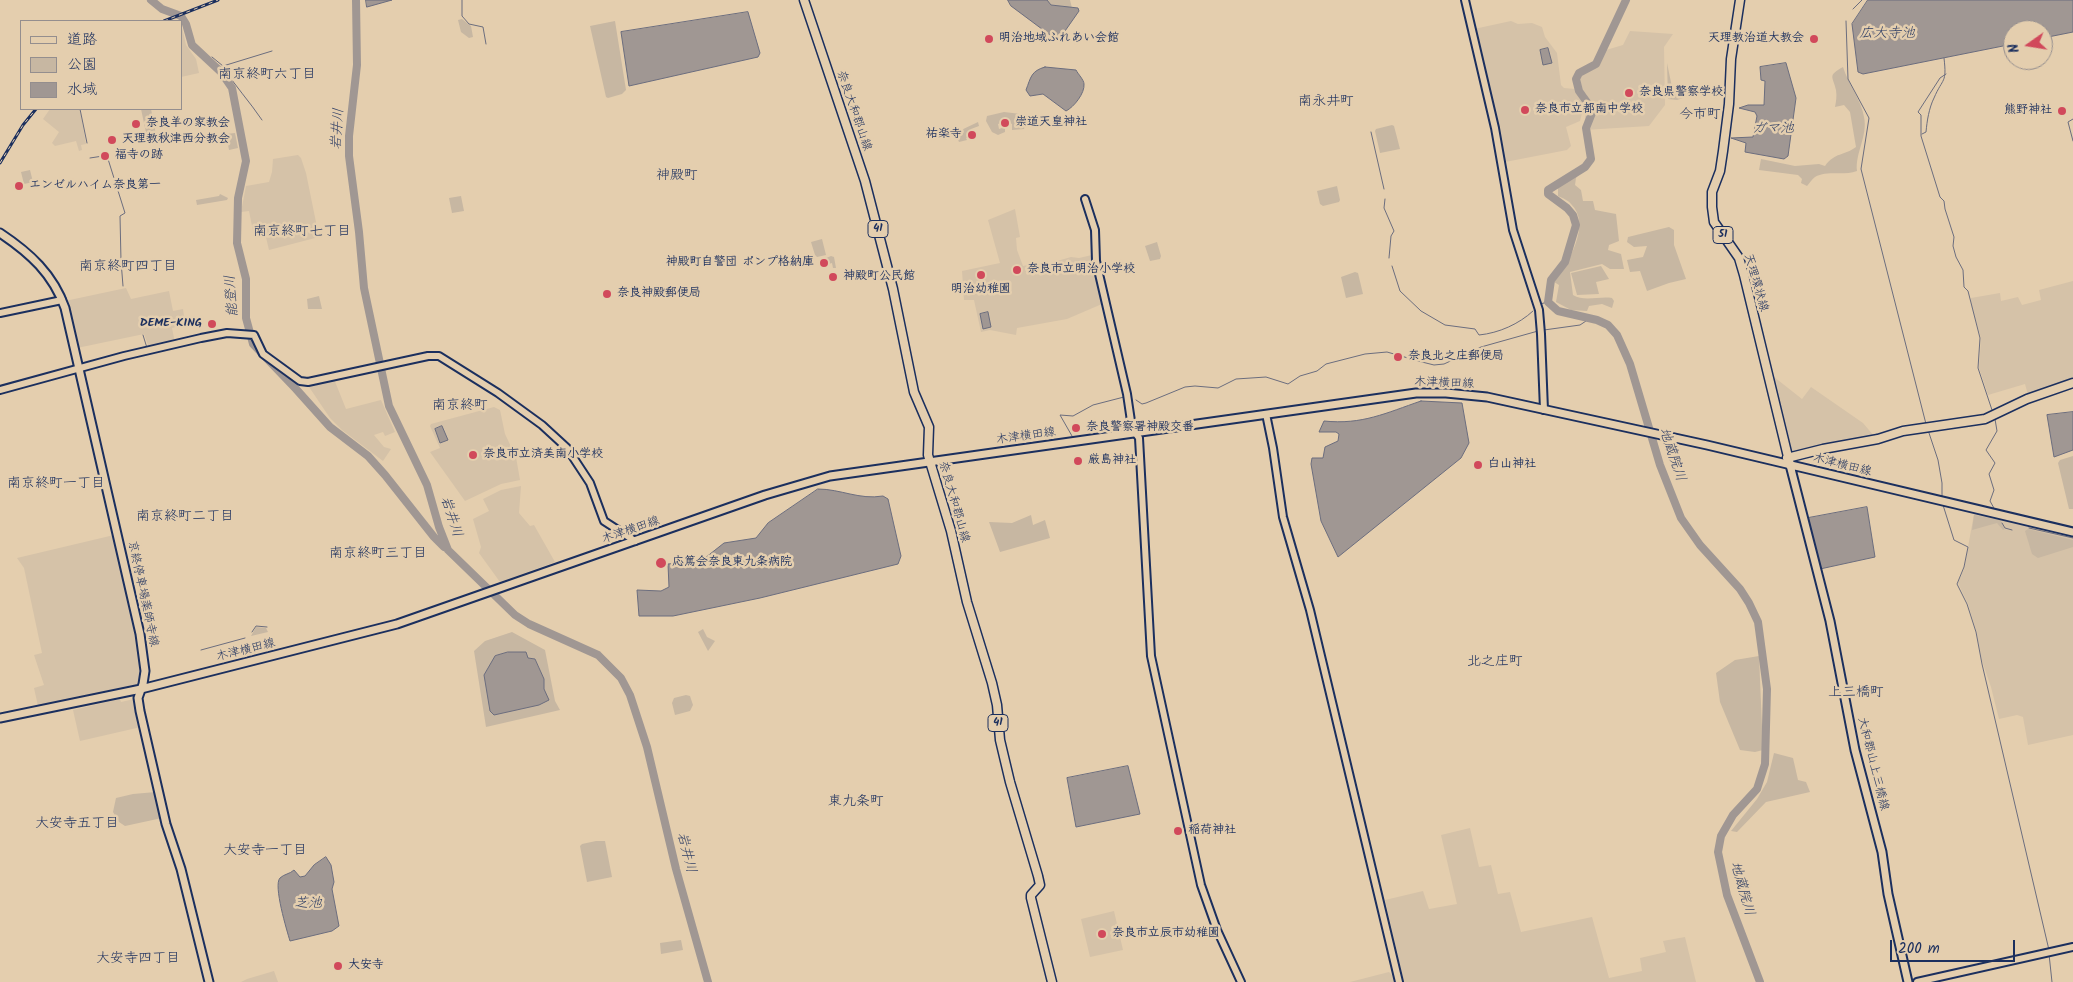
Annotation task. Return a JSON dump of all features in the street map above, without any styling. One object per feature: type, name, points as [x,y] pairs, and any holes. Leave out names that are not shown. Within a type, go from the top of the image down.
[{"type":"main road","name":"奈良大和郡山線","points":[[804,0],[865,181],[893,288],[914,392],[929,427],[928,450],[930,462],[950,531],[969,610],[992,683],[997,705],[1000,740],[1010,782],[1040,885],[1031,895],[1031,898],[1052,982]]},
{"type":"main road","name":"天理環状線","points":[[1740,0],[1733,43],[1729,104],[1723,151],[1720,171],[1712,192],[1712,207],[1714,222],[1738,258],[1744,275],[1788,462]]},
{"type":"main road","name":"京終停車場薬師寺線","points":[[0,233],[31,255],[59,291],[62,300],[140,634],[145,672],[139,703],[148,750],[166,824],[181,869],[209,982]]},
{"type":"main road","points":[[1788,462],[1822,449],[1878,439],[1903,431],[1985,419],[2027,399],[2073,384]]},
{"type":"main road","name":"木津横田線","points":[[0,718],[141,688],[386,628],[830,476],[1428,392],[1487,397],[1788,462],[2073,532]]},
{"type":"main road","name":"大和郡山上三橋線","points":[[1788,462],[1830,621],[1855,750],[1882,852],[1888,894],[1908,982]]},
{"type":"street","points":[[1465,0],[1495,128],[1513,230],[1537,303],[1541,332],[1544,410]]},
{"type":"street","points":[[1085,199],[1095,230],[1096,261],[1127,394],[1132,428],[1139,438],[1148,608],[1153,664],[1201,885],[1217,930],[1242,982]]},
{"type":"street","points":[[0,312],[62,300]]},
{"type":"street","points":[[0,390],[124,356],[227,333],[254,335],[263,354],[300,381],[308,382],[428,356],[439,356],[498,393],[542,425],[567,448],[590,483],[604,521],[636,541]]},
{"type":"street","points":[[1266,414],[1286,530],[1310,610],[1399,982]]},
{"type":"street","points":[[1918,982],[2073,947]]},
{"type":"shaded area","points":[[1511,21],[1518,24],[1532,23],[1542,27],[1545,37],[1557,53],[1561,85],[1564,88],[1575,89],[1586,98],[1580,121],[1566,127],[1571,146],[1567,150],[1505,162],[1474,29]]},
{"type":"shaded area","points":[[182,27],[186,45],[196,59],[199,73],[182,77]]},
{"type":"shaded area","points":[[1630,31],[1673,34],[1664,47],[1665,105],[1649,126],[1584,130],[1587,95],[1578,85],[1579,74],[1597,65],[1606,50],[1623,45]]},
{"type":"shaded area","points":[[49,110],[80,110],[86,144],[81,145],[82,150],[79,151],[76,141],[55,146],[52,143],[59,132],[43,119]]},
{"type":"shaded area","points":[[298,155],[301,158],[306,173],[319,237],[269,250],[264,229],[253,231],[249,211],[241,212],[246,186],[269,182],[273,159]]},
{"type":"shaded area","points":[[1015,209],[1020,237],[1016,238],[1017,250],[1023,266],[1039,263],[1040,266],[1071,257],[1079,258],[1092,255],[1102,304],[1067,319],[1017,328],[1016,335],[990,330],[981,332],[974,300],[964,300],[962,271],[1000,263],[988,220]]},
{"type":"shaded area","points":[[2073,281],[2073,379],[2028,395],[2025,384],[1988,395],[1979,368],[1981,338],[1971,305],[1971,298],[2000,293],[2001,301],[2018,297],[2022,305],[2041,300],[2039,290]]},
{"type":"shaded area","points":[[126,288],[131,299],[169,291],[173,311],[183,309],[185,324],[172,328],[175,343],[149,348],[144,334],[77,348],[65,301]]},
{"type":"shaded area","points":[[1769,373],[1802,399],[1811,387],[1863,423],[1874,436],[1793,454],[1788,453]]},
{"type":"shaded area","points":[[334,379],[346,409],[381,400],[395,432],[385,436],[383,432],[374,435],[384,447],[391,449],[383,461],[342,430],[330,418],[307,384]]},
{"type":"shaded area","name":"奈良市立済美南小学校","points":[[494,407],[500,410],[505,434],[516,457],[520,480],[501,484],[465,501],[430,452],[440,448],[430,426],[431,424]]},
{"type":"shaded area","points":[[521,486],[519,513],[530,526],[534,525],[555,562],[500,582],[479,553],[481,547],[473,519],[489,511],[483,499],[501,490]]},
{"type":"shaded area","points":[[1974,514],[2073,537],[2073,735],[2028,745],[2023,717],[2017,715],[1999,719],[1982,661],[1976,630],[1968,604],[1958,583],[1964,569]]},
{"type":"shaded area","points":[[114,535],[137,642],[141,683],[38,706],[34,688],[44,685],[34,655],[42,653],[24,568],[17,558]]},
{"type":"shaded area","points":[[120,699],[121,702],[134,699],[141,727],[80,741],[73,710]]},
{"type":"shaded area","points":[[1470,828],[1479,867],[1491,865],[1498,894],[1510,892],[1521,932],[1592,917],[1609,978],[1642,971],[1640,958],[1666,952],[1663,941],[1685,937],[1696,982],[1404,982],[1385,900],[1423,891],[1429,909],[1457,904],[1441,835]]},
{"type":"shaded area","name":"奈良市立辰市幼稚園","points":[[1114,911],[1123,950],[1090,957],[1081,919]]},
{"type":"shaded area","points":[[274,971],[278,982],[241,982],[247,979]]},
{"type":"shaded area","points":[[1389,972],[1394,982],[1350,982]]},
{"type":"green space","points":[[1047,0],[1070,0],[1072,8],[1051,5]]},
{"type":"green space","points":[[462,19],[471,26],[473,37],[469,38],[461,32],[458,20]]},
{"type":"green space","points":[[615,21],[626,90],[622,94],[608,98],[606,97],[590,26]]},
{"type":"green space","points":[[1667,63],[1673,92],[1683,92],[1683,98],[1677,100],[1668,99]]},
{"type":"green space","points":[[1843,67],[1861,105],[1865,124],[1857,171],[1820,175],[1814,178],[1807,186],[1801,183],[1802,179],[1798,175],[1759,170],[1761,159],[1795,166],[1819,164],[1825,166],[1832,158],[1856,147],[1850,112],[1844,105],[1835,107],[1836,92],[1832,77],[1835,72]]},
{"type":"green space","points":[[141,110],[151,110],[157,140],[148,142]]},
{"type":"green space","name":"崇道天皇神社","points":[[1004,112],[1021,114],[1025,126],[1024,129],[1012,130],[1012,124],[1007,121],[998,124],[999,129],[1005,127],[1005,132],[998,135],[992,132],[986,121],[987,116]]},
{"type":"green space","points":[[978,122],[979,126],[971,129],[973,135],[966,138],[967,140],[959,142],[955,133]]},
{"type":"green space","points":[[1394,126],[1400,149],[1380,153],[1375,131],[1376,129]]},
{"type":"green space","points":[[235,133],[238,148],[229,150],[226,134]]},
{"type":"green space","points":[[1583,166],[1584,168],[1576,178],[1575,185],[1581,190],[1583,201],[1593,201],[1595,210],[1616,214],[1619,241],[1609,245],[1608,250],[1621,254],[1624,269],[1610,269],[1602,264],[1570,272],[1573,295],[1582,298],[1612,298],[1614,301],[1612,308],[1602,304],[1589,306],[1587,311],[1571,310],[1556,302],[1559,285],[1554,282],[1566,265],[1579,233],[1577,212],[1567,200],[1558,196],[1558,183]]},
{"type":"green space","points":[[30,170],[33,182],[24,184],[21,172]]},
{"type":"green space","points":[[1337,186],[1339,202],[1323,206],[1320,204],[1317,191]]},
{"type":"green space","points":[[220,194],[228,198],[227,200],[197,205],[196,200],[219,196]]},
{"type":"green space","points":[[461,196],[464,211],[452,213],[449,198]]},
{"type":"green space","points":[[1669,227],[1674,230],[1674,245],[1686,279],[1647,291],[1640,271],[1630,272],[1627,260],[1643,257],[1647,246],[1634,247],[1627,242],[1628,237]]},
{"type":"green space","points":[[822,239],[826,255],[817,257],[811,242]]},
{"type":"green space","points":[[1157,242],[1161,256],[1160,259],[1150,261],[1145,246]]},
{"type":"green space","points":[[831,256],[834,257],[836,268],[833,268],[832,263],[825,265],[822,262]]},
{"type":"green space","points":[[1601,266],[1609,279],[1596,282],[1599,294],[1577,295],[1571,273]]},
{"type":"green space","points":[[1355,272],[1358,273],[1363,294],[1346,298],[1341,277]]},
{"type":"green space","points":[[319,296],[322,309],[308,309],[307,299]]},
{"type":"green space","points":[[2073,456],[2073,509],[2069,509],[2058,463],[2060,460]]},
{"type":"green space","points":[[1031,515],[1033,525],[1045,520],[1050,538],[1000,552],[989,522],[1012,523]]},
{"type":"green space","points":[[1974,515],[2000,520],[2005,529],[2003,530],[1997,523],[1972,530]]},
{"type":"green space","points":[[2028,529],[2073,540],[2073,547],[2038,558],[2032,554],[2025,531]]},
{"type":"green space","points":[[256,627],[266,628],[268,632],[251,636]]},
{"type":"green space","points":[[703,629],[707,637],[715,641],[708,651],[698,632]]},
{"type":"green space","points":[[512,632],[545,650],[555,701],[560,710],[486,727],[474,651],[485,641]],"holes":[[[527,658],[535,659],[541,674],[544,689]]]},
{"type":"green space","points":[[1759,656],[1763,750],[1755,752],[1740,750],[1720,702],[1716,673],[1735,660]]},
{"type":"green space","points":[[690,696],[693,705],[690,711],[675,715],[672,703],[674,698]]},
{"type":"green space","points":[[1774,753],[1793,758],[1798,780],[1806,782],[1810,792],[1766,802],[1737,832],[1731,831],[1757,799],[1767,782]]},
{"type":"green space","points":[[156,792],[162,818],[125,826],[119,822],[113,812],[116,798]]},
{"type":"green space","points":[[596,841],[605,841],[612,877],[587,882],[580,846]]},
{"type":"green space","points":[[681,940],[683,950],[661,954],[660,943]]},
{"type":"water","points":[[366,0],[392,0],[367,7]]},
{"type":"water","points":[[1008,0],[1047,0],[1051,5],[1078,8],[1079,11],[1058,41],[1011,6]]},
{"type":"water","name":"広大寺池","points":[[1868,0],[2073,0],[2073,32],[2053,36],[2053,20],[2003,20],[2003,46],[1863,74],[1858,72],[1852,24]]},
{"type":"water","points":[[748,12],[760,53],[758,57],[629,86],[621,32]]},
{"type":"water","points":[[1548,48],[1552,63],[1543,65],[1540,50]]},
{"type":"water","name":"ガマ池","points":[[1786,63],[1796,98],[1788,156],[1784,159],[1745,152],[1746,143],[1731,138],[1753,137],[1757,116],[1755,112],[1739,108],[1748,105],[1764,105],[1765,81],[1761,80],[1760,67]]},
{"type":"water","points":[[1045,67],[1076,70],[1083,81],[1084,88],[1081,95],[1066,111],[1043,94],[1030,96],[1026,90],[1034,73]]},
{"type":"water","points":[[988,312],[991,327],[983,329],[980,314]]},
{"type":"water","points":[[1421,401],[1462,403],[1469,443],[1461,458],[1338,557],[1321,521],[1311,464],[1312,458],[1323,458],[1325,447],[1338,441],[1339,434],[1336,432],[1319,432],[1324,421],[1362,420]]},
{"type":"water","points":[[2073,412],[2073,450],[2054,457],[2047,415]]},
{"type":"water","points":[[442,426],[448,440],[440,443],[435,429]]},
{"type":"water","points":[[818,489],[866,497],[883,496],[888,499],[901,556],[898,564],[760,598],[673,616],[639,616],[637,590],[661,591],[669,587],[668,564],[693,562],[705,558],[724,543],[756,538],[768,523]]},
{"type":"water","points":[[1867,507],[1875,557],[1820,569],[1807,521],[1808,518]]},
{"type":"water","points":[[508,652],[526,652],[528,658],[535,659],[544,679],[544,689],[549,700],[539,705],[494,715],[490,711],[484,675],[495,656]]},
{"type":"water","points":[[1128,766],[1140,814],[1076,827],[1067,778]]},
{"type":"water","name":"芝池","points":[[326,857],[331,865],[334,882],[332,889],[339,926],[332,931],[290,941],[279,898],[278,882],[280,878],[294,870],[300,877],[305,876],[314,865]]},
{"type":"waterway","name":"能登川","points":[[151,0],[162,9],[181,16],[186,24],[192,45],[221,72],[232,88],[246,161],[238,198],[237,243],[246,279],[246,318],[253,344],[330,427],[368,456],[444,547]]},
{"type":"waterway","name":"岩井川","points":[[356,0],[357,65],[349,136],[349,156],[364,288],[389,406],[427,485],[448,550],[515,615],[529,624],[598,655],[621,678],[630,695],[647,747],[676,869],[708,982]]},
{"type":"waterway","points":[[462,0],[462,16],[469,24],[483,27],[486,44]]},
{"type":"waterway","name":"地蔵院川","points":[[1626,0],[1596,64],[1579,73],[1576,79],[1579,91],[1592,113],[1586,128],[1591,159],[1585,167],[1548,190],[1548,194],[1567,208],[1573,215],[1576,225],[1565,262],[1551,280],[1548,302],[1558,311],[1597,320],[1608,325],[1617,335],[1630,364],[1660,465],[1681,518],[1700,545],[1740,589],[1758,622],[1767,689],[1765,764],[1757,789],[1733,815],[1721,836],[1718,852],[1727,895],[1760,982]]},
{"type":"waterway","points":[[1853,9],[1862,0]]},
{"type":"waterway","points":[[1846,21],[1848,79],[1869,118],[1861,169],[1926,424]]},
{"type":"waterway","points":[[212,57],[223,66],[272,51]]},
{"type":"waterway","points":[[1922,134],[1926,132],[1931,106],[1945,77],[1944,58]]},
{"type":"waterway","points":[[223,67],[262,120]]},
{"type":"waterway","points":[[1946,74],[1940,78],[1918,112],[1921,115],[1921,136],[1940,197],[1944,201],[1954,237],[1953,246],[1956,257],[1963,270],[1964,287],[1968,291],[1980,338],[1978,368],[1993,413]]},
{"type":"waterway","points":[[80,110],[87,143]]},
{"type":"waterway","points":[[2073,119],[2068,122],[2073,141]]},
{"type":"waterway","points":[[1371,132],[1384,189]]},
{"type":"waterway","points":[[90,158],[103,156],[108,159],[125,213],[120,216],[123,286]]},
{"type":"waterway","points":[[1385,199],[1384,208],[1394,231],[1391,236],[1389,258]]},
{"type":"waterway","points":[[1392,266],[1400,291],[1421,311],[1445,325],[1475,329],[1479,335],[1486,334],[1508,327],[1533,311]]},
{"type":"waterway","points":[[1540,304],[1548,302]]},
{"type":"waterway","points":[[1544,330],[1580,325],[1589,319]]},
{"type":"waterway","points":[[1136,400],[1142,404],[1185,387],[1218,388],[1236,379],[1266,377],[1288,384],[1300,376],[1317,371],[1326,364],[1365,354],[1387,352],[1434,365],[1444,364],[1481,347],[1538,331]]},
{"type":"waterway","points":[[143,335],[147,348]]},
{"type":"waterway","points":[[1072,436],[1060,415],[1073,416],[1093,405],[1124,397]]},
{"type":"waterway","points":[[1995,419],[1997,431],[1986,450],[1995,463],[1989,474],[1994,490],[1990,501],[1995,510]]},
{"type":"waterway","points":[[1928,430],[1938,460],[1942,483],[1942,499]]},
{"type":"waterway","points":[[1943,505],[1954,540],[1968,547],[1964,567],[1957,584],[1967,604],[1976,632],[2049,950]]},
{"type":"waterway","points":[[2002,523],[2005,528],[2012,530]]},
{"type":"waterway","points":[[2029,528],[2073,538]]},
{"type":"waterway","points":[[252,632],[256,626],[267,627]]},
{"type":"waterway","points":[[201,650],[245,638]]},
{"type":"waterway","points":[[2049,954],[2052,982]]},
{"type":"railway","points":[[167,20],[218,0]]},
{"type":"railway","points":[[0,163],[23,125],[35,110]]},
{"type":"place","name":"明治地域ふれあい会館","points":[[989,39]]},
{"type":"place","name":"天理教治道大教会","points":[[1814,39]]},
{"type":"place","name":"奈良県警察学校","points":[[1629,93]]},
{"type":"place","name":"奈良市立都南中学校","points":[[1525,110]]},
{"type":"place","name":"熊野神社","points":[[2062,111]]},
{"type":"place","name":"崇道天皇神社","points":[[1005,123]]},
{"type":"place","name":"奈良羊の家教会","points":[[136,124]]},
{"type":"place","name":"祐楽寺","points":[[972,135]]},
{"type":"place","name":"天理教秋津西分教会","points":[[112,140]]},
{"type":"place","name":"福寺の跡","points":[[105,156]]},
{"type":"place","name":"エンゼルハイム奈良第一","points":[[19,186]]},
{"type":"place","name":"神殿町自警団 ポンプ格納庫","points":[[824,263]]},
{"type":"place","name":"奈良市立明治小学校","points":[[1017,270]]},
{"type":"place","name":"明治幼稚園","points":[[981,275]]},
{"type":"place","name":"神殿町公民館","points":[[833,277]]},
{"type":"place","name":"奈良神殿郵便局","points":[[607,294]]},
{"type":"place","name":"DEME-KING","points":[[212,324]]},
{"type":"place","name":"奈良北之庄郵便局","points":[[1398,357]]},
{"type":"place","name":"奈良警察署神殿交番","points":[[1076,428]]},
{"type":"place","name":"奈良市立済美南小学校","points":[[473,455]]},
{"type":"place","name":"厳島神社","points":[[1078,461]]},
{"type":"place","name":"白山神社","points":[[1478,465]]},
{"type":"place","name":"応篤会奈良東九条病院","points":[[661,563]]},
{"type":"place","name":"稲荷神社","points":[[1178,831]]},
{"type":"place","name":"奈良市立辰市幼稚園","points":[[1102,934]]},
{"type":"place","name":"大安寺","points":[[338,966]]},
{"type":"district","name":"南京終町六丁目","points":[[267,76]]},
{"type":"district","name":"南永井町","points":[[1326,103]]},
{"type":"district","name":"今市町","points":[[1700,116]]},
{"type":"district","name":"神殿町","points":[[677,177]]},
{"type":"district","name":"南京終町七丁目","points":[[302,233]]},
{"type":"district","name":"南京終町四丁目","points":[[128,268]]},
{"type":"district","name":"南京終町","points":[[460,407]]},
{"type":"district","name":"南京終町一丁目","points":[[56,485]]},
{"type":"district","name":"南京終町二丁目","points":[[185,518]]},
{"type":"district","name":"南京終町三丁目","points":[[378,555]]},
{"type":"district","name":"北之庄町","points":[[1495,663]]},
{"type":"district","name":"上三橋町","points":[[1856,694]]},
{"type":"district","name":"東九条町","points":[[856,803]]},
{"type":"district","name":"大安寺五丁目","points":[[77,825]]},
{"type":"district","name":"大安寺一丁目","points":[[265,852]]},
{"type":"district","name":"大安寺四丁目","points":[[138,960]]}]
